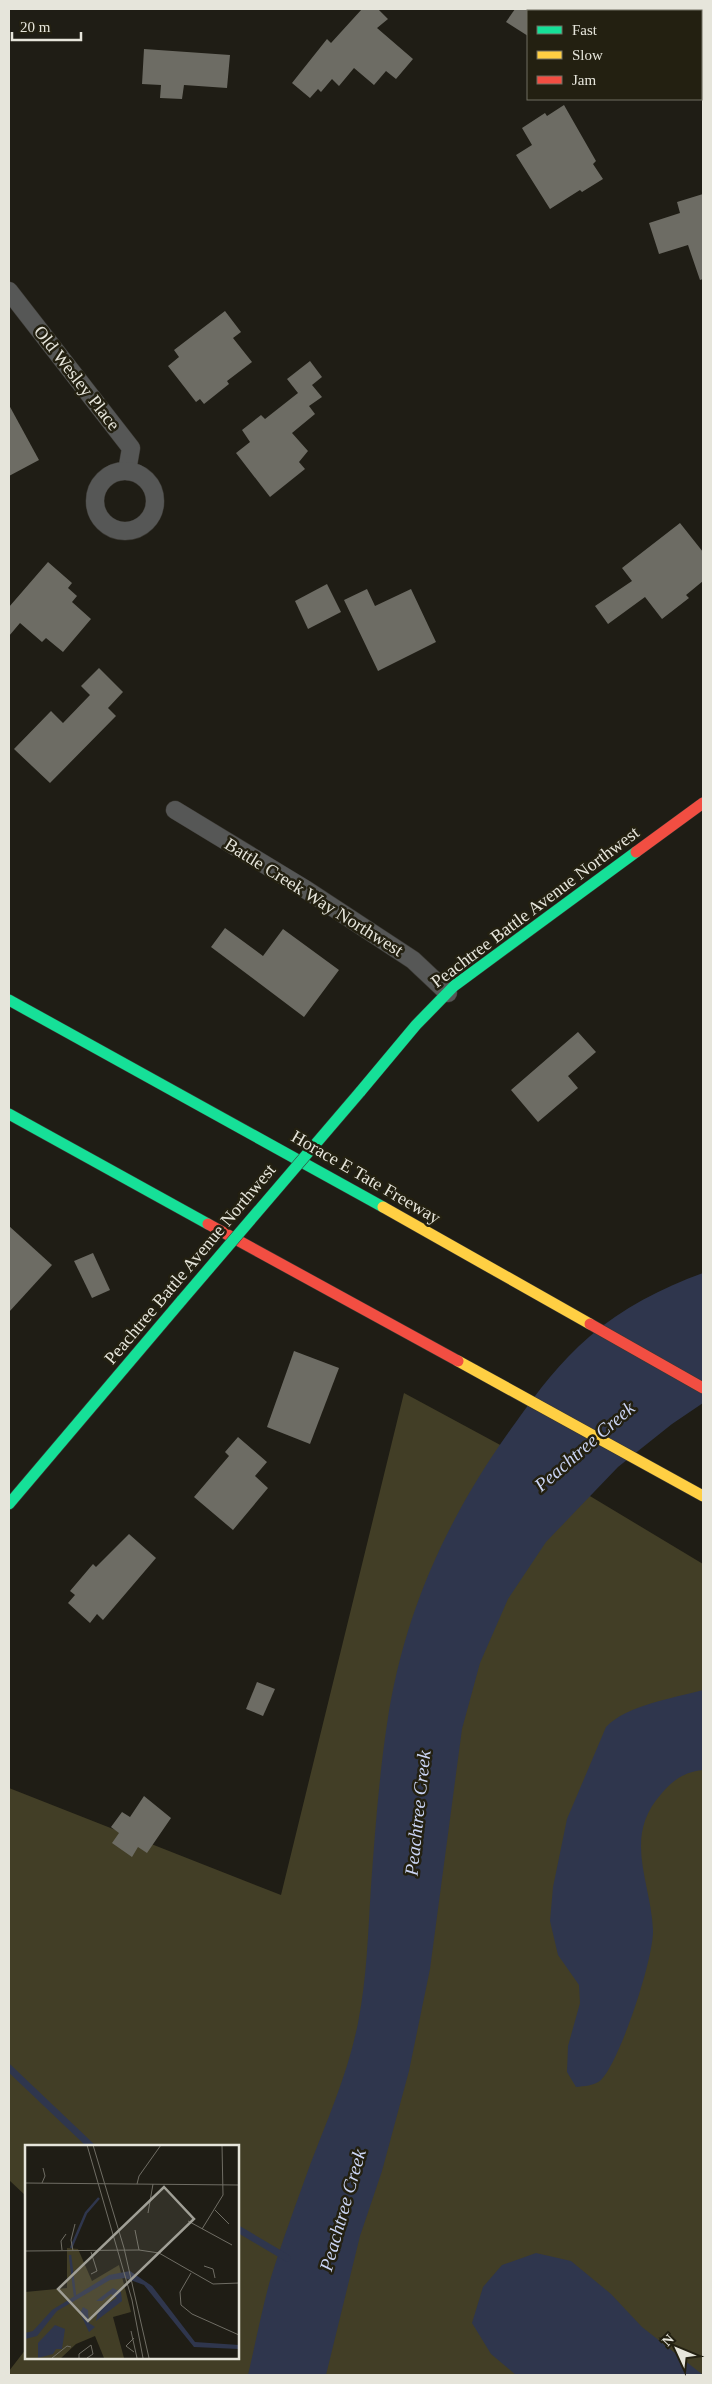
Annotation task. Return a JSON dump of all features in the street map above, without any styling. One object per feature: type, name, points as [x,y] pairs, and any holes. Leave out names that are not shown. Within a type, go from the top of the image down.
[{"type":"main road","name":"Peachtree Battle Avenue Northwest","points":[[9,1504],[416,1025],[448,993],[594,882],[703,803]]},
{"type":"main road","name":"Horace E Tate Freeway","points":[[9,1000],[262,1138],[703,1388]]},
{"type":"main road","points":[[9,1114],[703,1496]]},
{"type":"street","name":"Old Wesley Place","points":[[9,291],[131,448],[127,471]]},
{"type":"street","name":"Battle Creek Way Northwest","points":[[175,810],[305,889],[413,960],[448,993]]},
{"type":"shaded area","points":[[404,1393],[550,1472],[703,1564],[703,2375],[9,2375],[9,2371],[25,2350],[25,2359],[239,2359],[239,2145],[25,2145],[25,2195],[9,2180],[9,1788],[281,1895]]},
{"type":"water","name":"Peachtree Creek","points":[[703,1273],[703,1403],[672,1424],[618,1467],[546,1542],[508,1599],[480,1663],[462,1729],[430,1969],[409,2071],[382,2171],[360,2236],[326,2375],[248,2375],[269,2284],[310,2165],[337,2095],[354,2042],[365,1972],[376,1825],[387,1724],[405,1642],[433,1565],[450,1528],[492,1457],[533,1399],[559,1367],[589,1337],[615,1317],[658,1292]]},
{"type":"water","points":[[703,1690],[703,1770],[685,1774],[671,1784],[650,1809],[643,1826],[641,1842],[642,1859],[653,1930],[652,1944],[642,1985],[626,2032],[609,2069],[598,2082],[592,2085],[576,2087],[567,2072],[568,2046],[580,2003],[579,1985],[558,1955],[550,1921],[553,1887],[567,1819],[606,1727],[615,1719],[638,1708]]},
{"type":"water","points":[[536,2253],[571,2261],[611,2294],[642,2327],[703,2375],[516,2375],[491,2354],[472,2323],[483,2287],[502,2265]]},
{"type":"building","points":[[362,9],[378,9],[388,19],[377,28],[413,59],[396,79],[386,71],[374,85],[354,68],[339,86],[332,79],[321,92],[318,89],[310,98],[292,83],[327,39],[331,43]]},
{"type":"building","points":[[515,9],[528,9],[527,35],[506,22]]},
{"type":"building","points":[[144,49],[230,55],[227,88],[184,85],[182,99],[160,98],[161,85],[142,84]]},
{"type":"building","points":[[564,105],[596,161],[593,164],[603,179],[582,192],[580,190],[550,209],[516,155],[532,145],[522,128],[545,113],[547,116]]},
{"type":"building","points":[[703,194],[703,279],[700,280],[688,245],[659,254],[649,223],[680,213],[677,202]]},
{"type":"building","points":[[225,311],[241,332],[233,338],[252,362],[227,381],[229,384],[204,404],[200,399],[196,402],[168,366],[179,357],[174,350]]},
{"type":"building","points":[[310,361],[322,377],[312,385],[322,397],[309,406],[315,414],[292,433],[308,451],[299,462],[305,469],[270,497],[236,453],[250,442],[242,430],[261,415],[265,419],[298,393],[287,379]]},
{"type":"building","points":[[9,405],[39,460],[9,476]]},
{"type":"building","points":[[680,523],[703,552],[703,581],[686,595],[689,598],[662,619],[645,597],[608,624],[595,606],[632,581],[622,568]]},
{"type":"building","points":[[48,562],[72,583],[68,588],[77,596],[72,602],[91,619],[63,652],[46,638],[42,642],[20,623],[9,636],[9,607]]},
{"type":"building","points":[[327,584],[341,612],[308,629],[295,601]]},
{"type":"building","points":[[367,589],[375,606],[411,589],[436,642],[378,671],[344,600]]},
{"type":"building","points":[[99,668],[123,692],[108,708],[116,716],[50,783],[14,749],[51,711],[63,723],[90,695],[81,686]]},
{"type":"building","points":[[225,928],[263,956],[283,929],[339,970],[304,1017],[211,947]]},
{"type":"building","points":[[578,1032],[596,1052],[568,1076],[578,1088],[538,1122],[511,1090]]},
{"type":"building","points":[[9,1226],[52,1265],[9,1312]]},
{"type":"building","points":[[93,1253],[110,1290],[92,1298],[74,1261]]},
{"type":"building","points":[[294,1351],[339,1368],[310,1444],[267,1427]]},
{"type":"building","points":[[238,1437],[267,1462],[255,1476],[268,1488],[233,1530],[194,1497],[229,1456],[225,1452]]},
{"type":"building","points":[[129,1534],[156,1558],[103,1620],[97,1614],[90,1623],[68,1603],[75,1595],[70,1591],[93,1564],[96,1567]]},
{"type":"building","points":[[257,1682],[275,1689],[263,1716],[246,1709]]},
{"type":"building","points":[[144,1796],[171,1818],[147,1853],[138,1847],[132,1857],[112,1843],[119,1833],[111,1827],[122,1812],[130,1817]]},
{"type":"waterway","points":[[9,2068],[90,2145]]},
{"type":"waterway","points":[[239,2230],[287,2258]]},
{"type":"traffic: fast","points":[[360,1092],[416,1025],[454,986],[636,852]]},
{"type":"traffic: fast","points":[[9,1000],[383,1207]]},
{"type":"traffic: fast","points":[[182,1300],[360,1092]]},
{"type":"traffic: fast","points":[[9,1114],[208,1224]]},
{"type":"traffic: fast","points":[[9,1504],[182,1300]]},
{"type":"traffic: slow","points":[[383,1207],[590,1324]]},
{"type":"traffic: slow","points":[[458,1361],[703,1496]]},
{"type":"traffic: jam","points":[[636,852],[703,803]]},
{"type":"traffic: jam","points":[[208,1224],[458,1361]]},
{"type":"traffic: jam","points":[[590,1324],[703,1388]]}]
